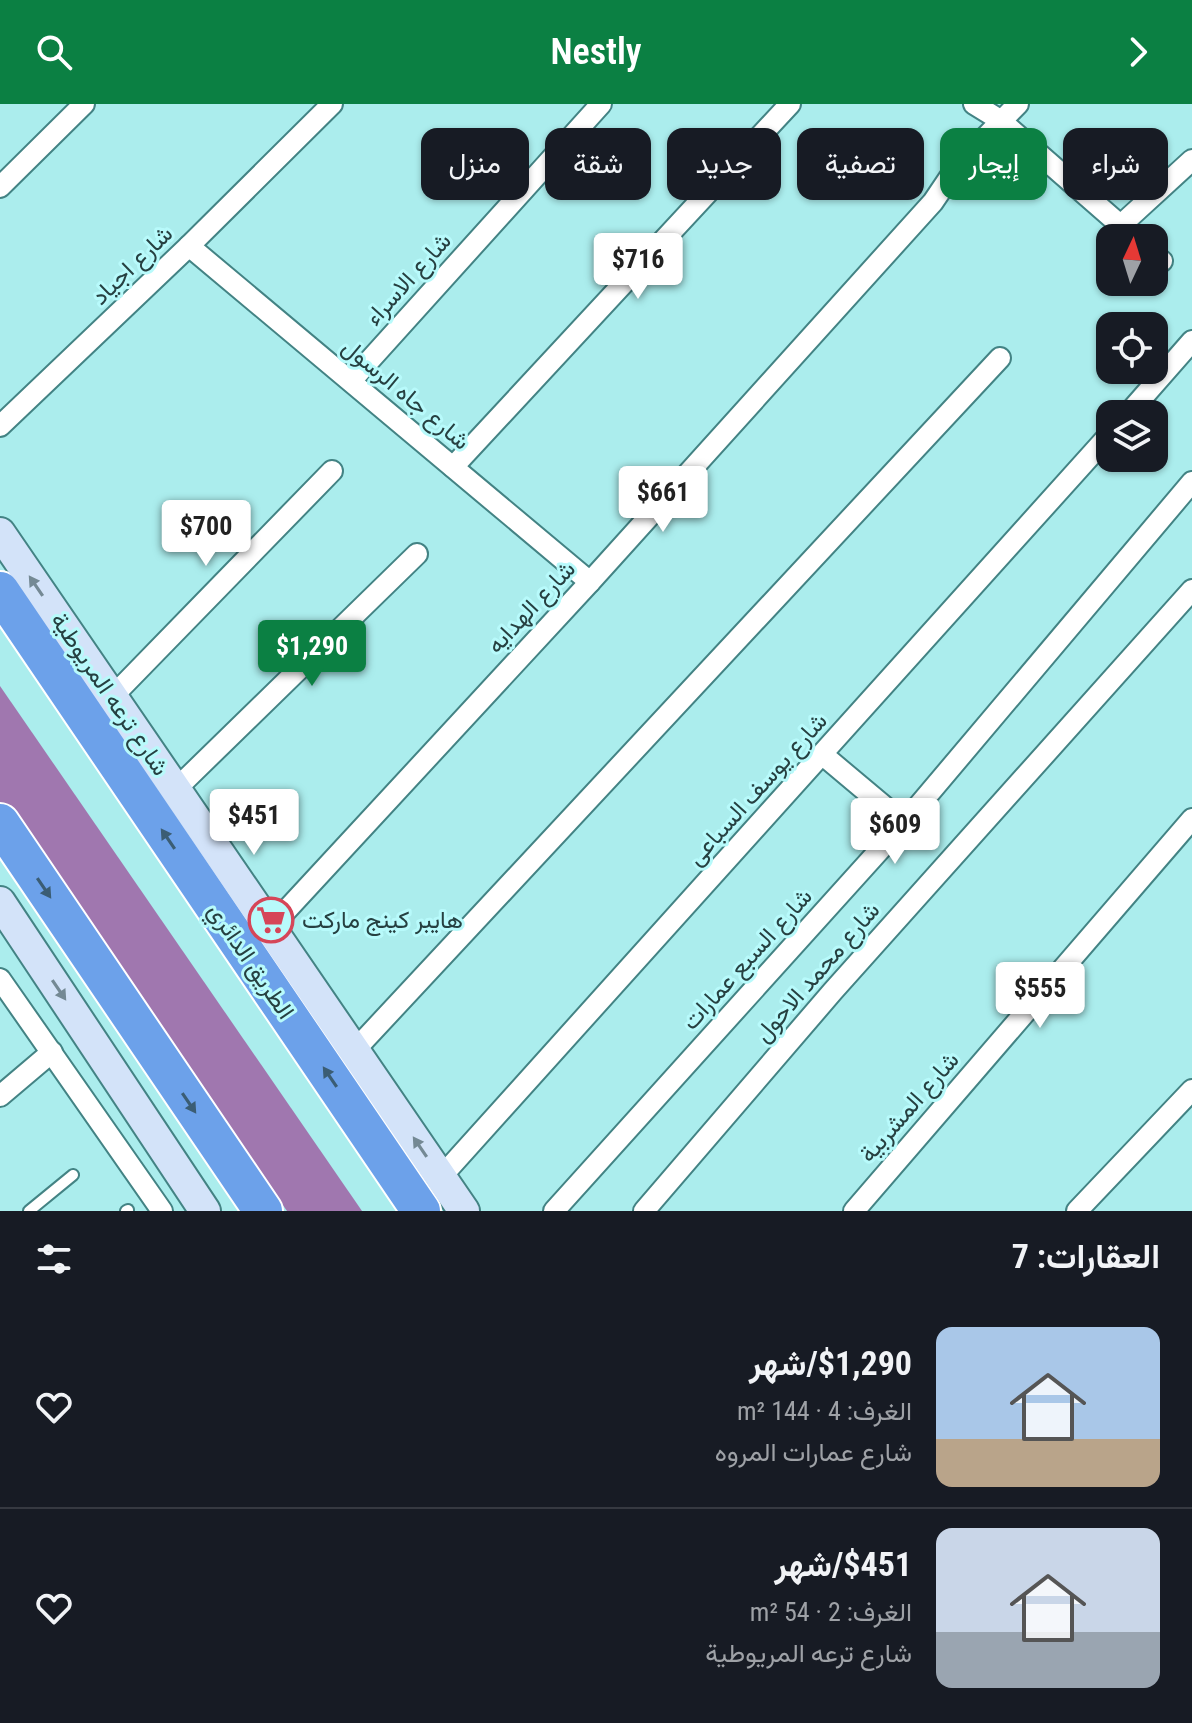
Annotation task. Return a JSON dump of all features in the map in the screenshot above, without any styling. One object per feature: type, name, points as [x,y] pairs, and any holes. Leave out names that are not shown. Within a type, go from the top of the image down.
[{"type":"highway","name":"الطريق الدائري","points":[[0,591],[421,1211]]},
{"type":"highway","points":[[0,823],[263,1211]]},
{"type":"main road","name":"شارع ترعه المريوطية","points":[[1,537],[464,1211]]},
{"type":"main road","points":[[0,902],[205,1211]]},
{"type":"street","points":[[0,187],[84,104]]},
{"type":"street","name":"شارع اجياد","points":[[0,426],[332,104]]},
{"type":"street","name":"شارع الاسراء","points":[[351,381],[601,104]]},
{"type":"street","points":[[453,467],[790,104]]},
{"type":"street","points":[[974,104],[1000,120],[1119,224]]},
{"type":"street","name":"شارع الهدايه","points":[[270,928],[590,582],[933,202],[958,165],[1018,104]]},
{"type":"street","points":[[1135,224],[1192,160]]},
{"type":"street","name":"شارع جاه الرسول","points":[[189,246],[590,582]]},
{"type":"street","points":[[1140,400],[1192,341]]},
{"type":"street","points":[[354,1051],[1000,358]]},
{"type":"street","name":"شارع يوسف السباعى","points":[[441,1177],[1096,450]]},
{"type":"street","points":[[112,697],[332,471]]},
{"type":"street","name":"شارع السبع عمارات","points":[[554,1211],[904,823],[1192,482]]},
{"type":"street","points":[[175,790],[417,554]]},
{"type":"street","name":"شارع محمد الاحول","points":[[644,1211],[833,991],[1192,590]]},
{"type":"street","points":[[823,755],[904,823]]},
{"type":"street","name":"شارع المشربية","points":[[854,1211],[1192,819]]},
{"type":"street","points":[[0,979],[162,1211]]},
{"type":"street","points":[[0,1096],[52,1052]]},
{"type":"street","points":[[1077,1211],[1189,1098]]},
{"type":"lane","points":[[29,1211],[73,1175]]},
{"type":"shaded area","points":[[0,686],[362,1211],[287,1211],[0,805]]},
{"type":"place","name":"هايبر كينج ماركت","points":[[271,920]]}]
